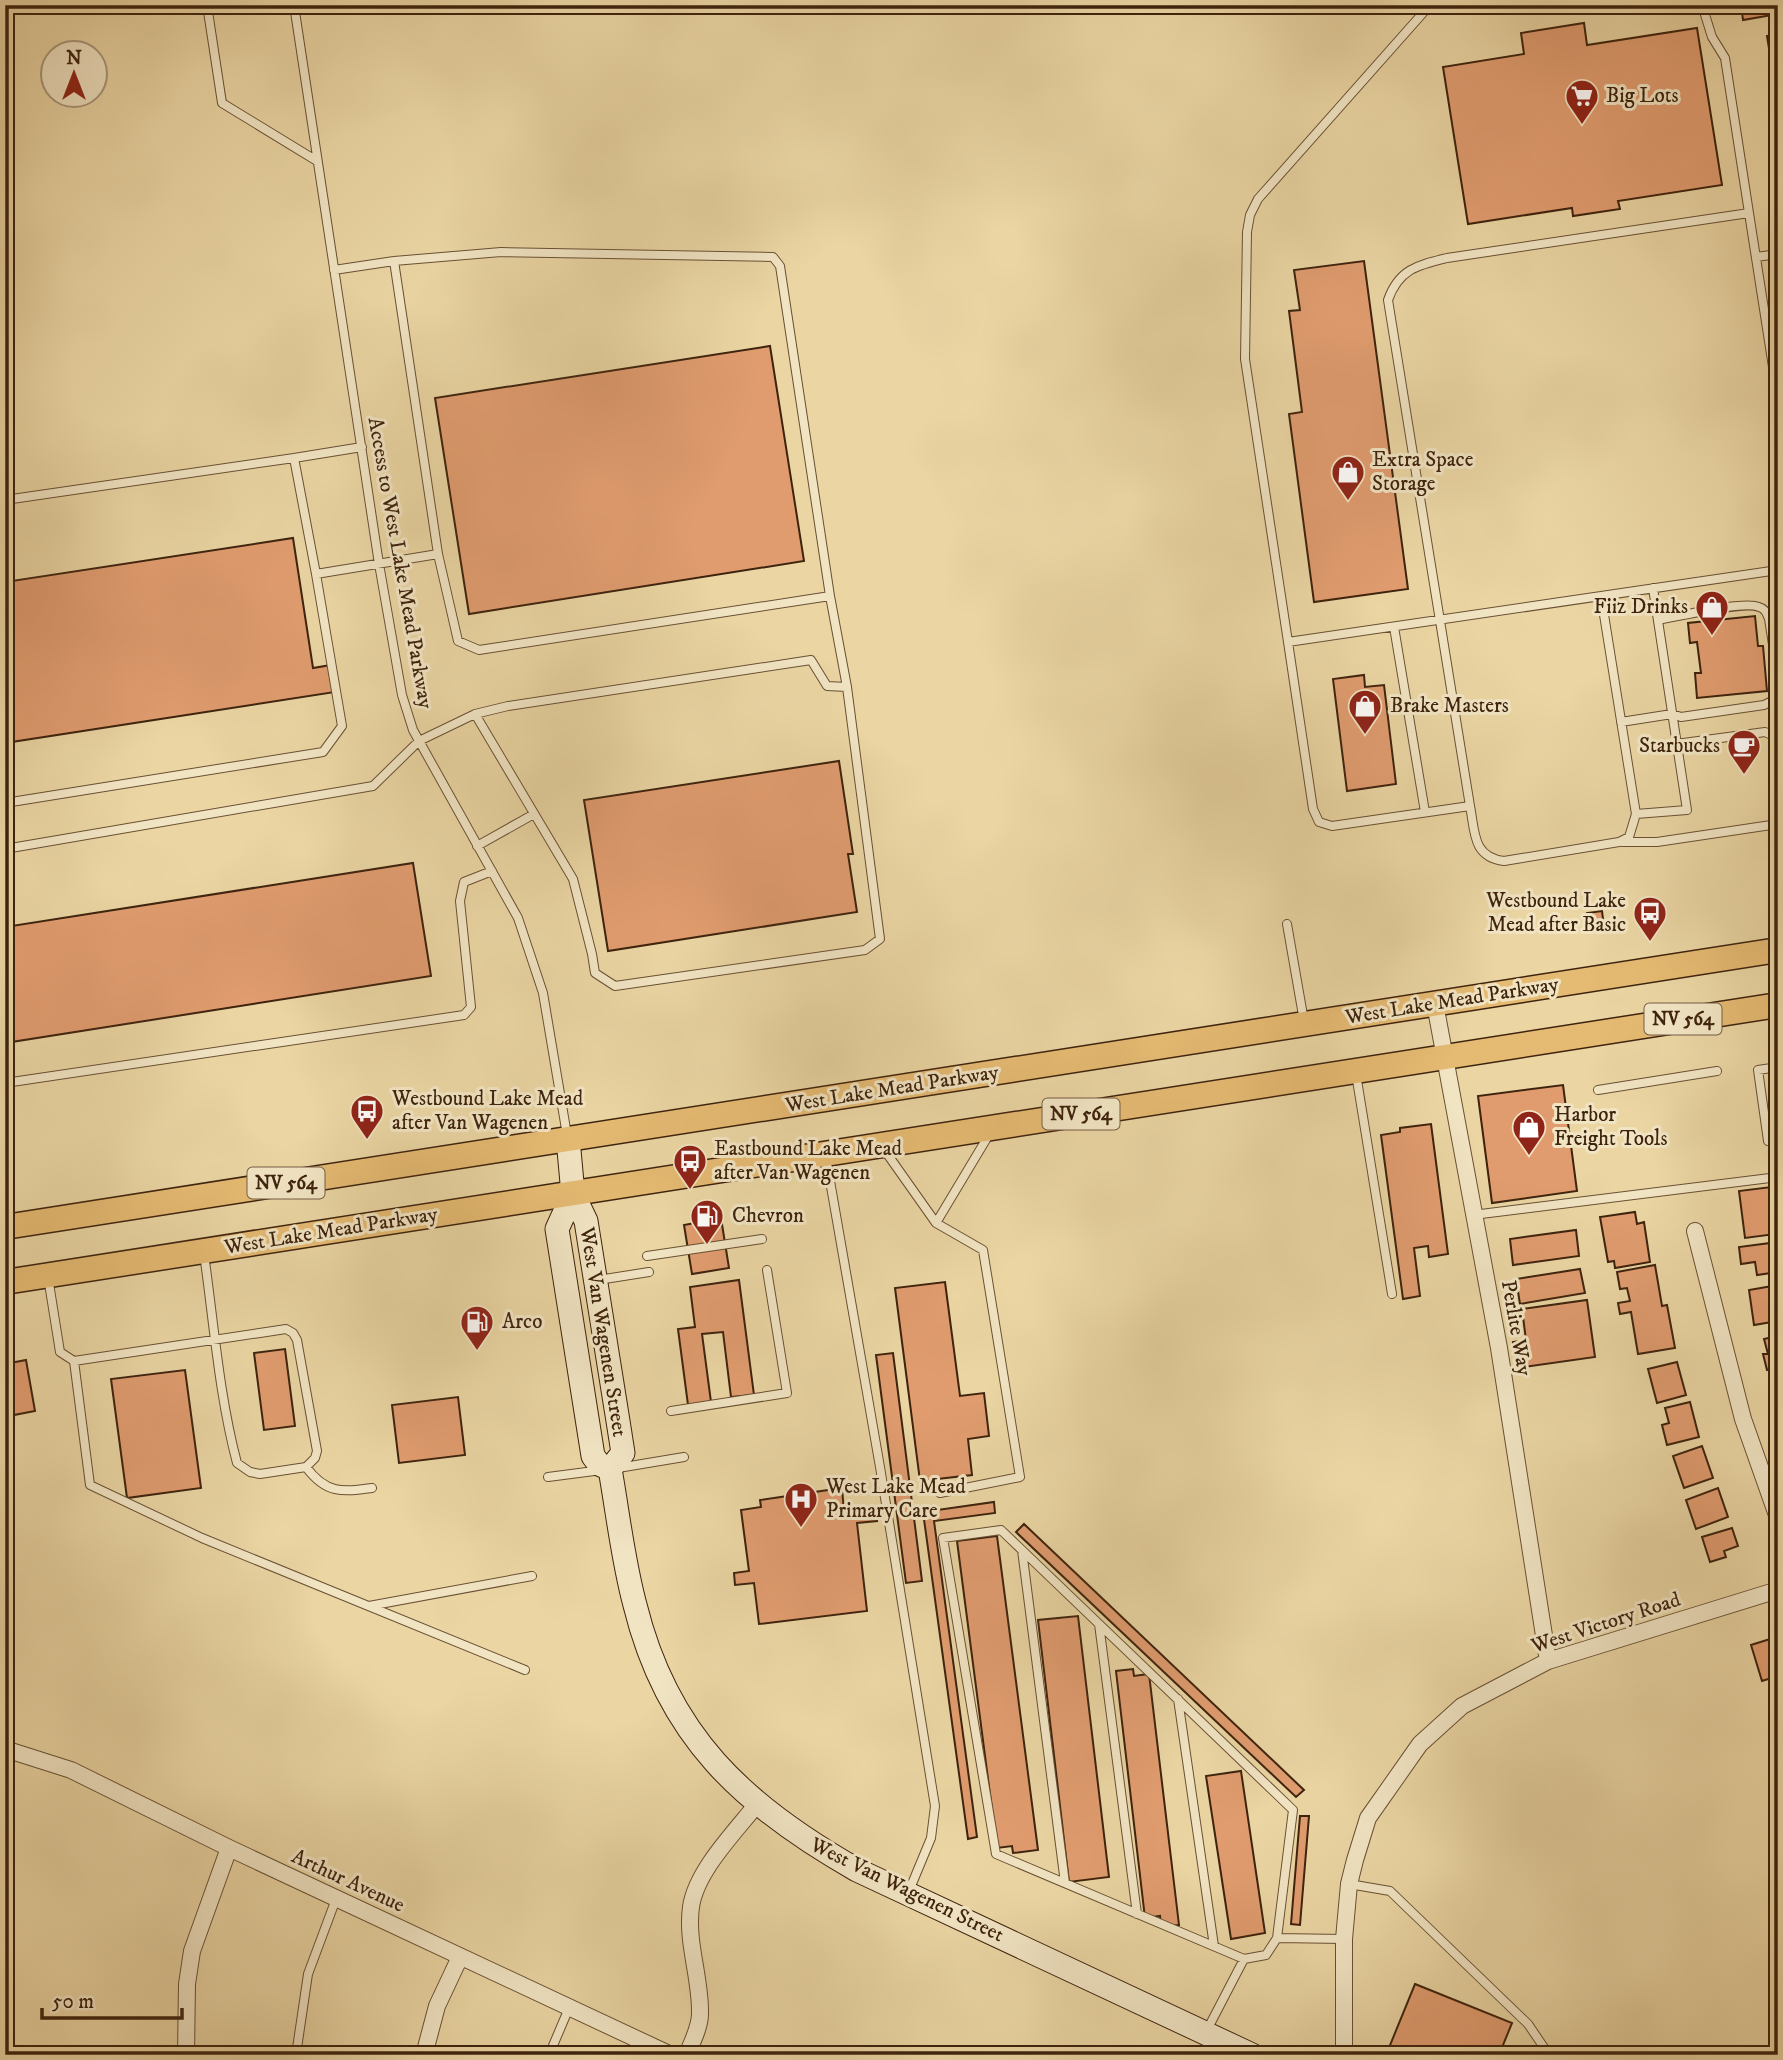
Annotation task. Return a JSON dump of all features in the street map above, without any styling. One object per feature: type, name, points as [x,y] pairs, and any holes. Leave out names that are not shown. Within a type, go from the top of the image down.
[{"type":"main road","name":"West Lake Mead Parkway","points":[[5,1227],[1778,950]]},
{"type":"main road","name":"West Lake Mead Parkway","points":[[5,1282],[1778,1004]]},
{"type":"main road","name":"West Van Wagenen Street","points":[[568,1139],[573,1194],[586,1222],[622,1452],[610,1469],[634,1605],[655,1668],[698,1742],[724,1773],[757,1804],[807,1842],[857,1870],[1252,2055]]},
{"type":"main road","name":"West Van Wagenen Street","points":[[573,1194],[557,1228],[593,1456],[598,1464],[610,1469]]},
{"type":"street","name":"Perlite Way","points":[[1435,1004],[1499,1348],[1548,1661]]},
{"type":"street","points":[[1695,1231],[1742,1419],[1778,1518]]},
{"type":"street","name":"West Victory Road","points":[[1343,2055],[1344,1940],[1349,1884],[1368,1818],[1420,1744],[1462,1706],[1548,1661],[1778,1590]]},
{"type":"street","name":"Arthur Avenue","points":[[5,1749],[71,1770],[336,1899],[671,2055]]},
{"type":"street","points":[[687,2055],[701,2017],[691,1941],[691,1906],[705,1872],[757,1804]]},
{"type":"street","points":[[186,2055],[187,1983],[192,1951],[229,1848]]},
{"type":"street","points":[[424,2055],[437,2006],[460,1957]]},
{"type":"lane","points":[[207,5],[222,103],[317,161]]},
{"type":"lane","name":"Access to West Lake Mead Parkway","points":[[294,5],[379,564],[402,695],[419,741],[518,918],[543,993],[568,1139]]},
{"type":"lane","points":[[1430,5],[1258,200],[1250,215],[1246,256],[1245,359],[1312,809],[1319,822],[1332,826],[1471,806]]},
{"type":"lane","points":[[1702,5],[1712,37],[1725,58],[1778,399]]},
{"type":"lane","points":[[1749,213],[1447,258],[1406,271],[1393,286],[1388,300],[1471,806],[1478,845],[1483,854],[1492,860],[1504,861],[1619,842],[1657,842],[1778,824]]},
{"type":"lane","points":[[334,270],[394,261],[501,251],[773,257],[780,266],[830,596],[847,687],[880,939],[865,950],[615,986],[595,973],[573,879],[475,714]]},
{"type":"lane","points":[[1756,257],[1778,254]]},
{"type":"lane","points":[[394,261],[438,554],[458,641],[479,650],[830,596]]},
{"type":"lane","points":[[5,500],[362,447]]},
{"type":"lane","points":[[5,803],[323,752],[342,726],[294,458]]},
{"type":"lane","points":[[316,574],[438,554]]},
{"type":"lane","points":[[1288,642],[1778,570]]},
{"type":"lane","points":[[1636,814],[1687,810],[1653,588]]},
{"type":"lane","points":[[1601,596],[1636,814],[1629,837],[1619,842]]},
{"type":"lane","points":[[1658,620],[1743,606],[1760,607],[1766,611],[1769,619],[1778,676]]},
{"type":"lane","points":[[1394,627],[1425,812]]},
{"type":"lane","points":[[5,849],[373,786],[419,741],[475,714],[508,706],[811,660],[827,686],[847,687]]},
{"type":"lane","points":[[1621,722],[1671,714],[1681,717],[1764,705],[1772,701],[1778,691]]},
{"type":"lane","points":[[1676,744],[1765,732],[1778,737]]},
{"type":"lane","points":[[477,846],[534,814]]},
{"type":"lane","points":[[5,1083],[464,1016],[471,1007],[460,901],[464,882],[492,871]]},
{"type":"lane","points":[[1287,924],[1304,1024]]},
{"type":"lane","points":[[1778,1067],[1758,1070],[1769,1141],[1778,1140]]},
{"type":"lane","points":[[1356,1071],[1392,1294]]},
{"type":"lane","points":[[1598,1090],[1717,1071]]},
{"type":"lane","points":[[936,1223],[993,1128]]},
{"type":"lane","points":[[881,1145],[936,1223],[982,1250],[1020,1477],[940,1493]]},
{"type":"lane","points":[[825,1154],[885,1493],[935,1806],[931,1838],[908,1894]]},
{"type":"lane","points":[[1474,1215],[1778,1177]]},
{"type":"lane","points":[[648,1256],[762,1239]]},
{"type":"lane","points":[[47,1275],[61,1352],[74,1361],[216,1339],[286,1329],[293,1333],[297,1340],[317,1451],[312,1464],[306,1467],[260,1474],[250,1472],[237,1463],[225,1403],[216,1339],[204,1251]]},
{"type":"lane","points":[[671,1411],[787,1393],[767,1270]]},
{"type":"lane","points":[[595,1280],[649,1272]]},
{"type":"lane","points":[[74,1361],[90,1485],[202,1538],[525,1670]]},
{"type":"lane","points":[[548,1477],[684,1457]]},
{"type":"lane","points":[[306,1467],[314,1478],[328,1488],[338,1491],[372,1488]]},
{"type":"lane","points":[[1001,1530],[1021,1550],[1293,1810],[1277,1938],[1266,1955],[1244,1959],[996,1854],[943,1538],[1001,1530]]},
{"type":"lane","points":[[1021,1550],[1065,1883]]},
{"type":"lane","points":[[369,1606],[532,1576]]},
{"type":"lane","points":[[1099,1624],[1138,1914]]},
{"type":"lane","points":[[1178,1699],[1214,1946]]},
{"type":"lane","points":[[1349,1884],[1390,1891],[1528,2024],[1549,2055]]},
{"type":"lane","points":[[296,2055],[308,1974],[336,1899]]},
{"type":"lane","points":[[1277,1938],[1344,1940]]},
{"type":"lane","points":[[1206,2032],[1244,1959]]},
{"type":"lane","points":[[549,2055],[569,2008]]},
{"type":"building","points":[[1741,5],[1778,5],[1778,14],[1743,20]]},
{"type":"building","name":"Big Lots","points":[[1584,23],[1587,45],[1697,28],[1722,185],[1618,201],[1620,209],[1573,216],[1572,208],[1468,224],[1443,67],[1524,54],[1521,33]]},
{"type":"building","points":[[1778,34],[1778,97],[1777,97],[1767,36]]},
{"type":"building","name":"Extra Space Storage","points":[[1364,261],[1408,589],[1314,602],[1289,414],[1302,412],[1289,311],[1300,310],[1294,270]]},
{"type":"building","points":[[770,346],[804,561],[469,614],[435,398]]},
{"type":"building","points":[[293,538],[313,668],[331,665],[335,692],[5,743],[5,582]]},
{"type":"building","points":[[1755,616],[1758,646],[1763,646],[1767,691],[1697,698],[1695,673],[1701,673],[1697,642],[1690,643],[1688,623]]},
{"type":"building","name":"Brake Masters","points":[[1364,675],[1365,687],[1384,685],[1396,784],[1347,791],[1333,679]]},
{"type":"building","points":[[839,761],[853,854],[848,854],[857,912],[608,951],[584,800]]},
{"type":"building","points":[[413,863],[431,976],[5,1043],[5,927]]},
{"type":"building","points":[[1602,911],[1603,919],[1588,922],[1587,913]]},
{"type":"building","name":"Harbor Freight Tools","points":[[1563,1085],[1577,1191],[1492,1203],[1478,1096]]},
{"type":"building","points":[[1778,1100],[1778,1133],[1773,1134],[1769,1101]]},
{"type":"building","points":[[1431,1124],[1448,1254],[1429,1257],[1428,1246],[1414,1248],[1420,1296],[1403,1299],[1381,1135],[1400,1132],[1400,1128]]},
{"type":"building","points":[[1771,1187],[1776,1234],[1745,1238],[1739,1191]]},
{"type":"building","points":[[1635,1212],[1637,1224],[1644,1222],[1650,1262],[1615,1268],[1614,1261],[1608,1262],[1600,1217]]},
{"type":"building","name":"Chevron","points":[[721,1218],[729,1268],[692,1274],[684,1225]]},
{"type":"building","points":[[1576,1230],[1579,1256],[1513,1265],[1510,1239]]},
{"type":"building","points":[[1778,1242],[1778,1272],[1757,1275],[1755,1262],[1741,1264],[1739,1247]]},
{"type":"building","points":[[1655,1265],[1662,1306],[1667,1305],[1675,1348],[1638,1354],[1631,1312],[1620,1314],[1618,1303],[1630,1301],[1627,1288],[1620,1289],[1617,1272]]},
{"type":"building","points":[[1580,1269],[1585,1293],[1520,1304],[1516,1279]]},
{"type":"building","points":[[739,1280],[754,1395],[731,1397],[723,1332],[702,1334],[711,1402],[688,1405],[678,1329],[695,1327],[690,1287]]},
{"type":"building","points":[[945,1282],[960,1396],[984,1393],[989,1436],[968,1439],[972,1475],[920,1481],[895,1288]]},
{"type":"building","points":[[1778,1285],[1778,1321],[1754,1325],[1749,1290]]},
{"type":"building","points":[[1587,1300],[1595,1357],[1517,1368],[1513,1342],[1526,1340],[1522,1309]]},
{"type":"building","points":[[1778,1326],[1778,1367],[1767,1370],[1763,1354],[1768,1354],[1764,1339],[1773,1337],[1770,1328]]},
{"type":"building","points":[[285,1349],[295,1426],[264,1430],[254,1353]]},
{"type":"building","points":[[893,1353],[922,1581],[906,1583],[876,1355]]},
{"type":"building","points":[[26,1360],[35,1411],[14,1415],[5,1364]]},
{"type":"building","points":[[1677,1362],[1686,1395],[1657,1403],[1648,1369]]},
{"type":"building","points":[[185,1370],[201,1488],[127,1498],[111,1379]]},
{"type":"building","points":[[458,1397],[465,1455],[399,1463],[392,1405]]},
{"type":"building","points":[[1690,1402],[1699,1437],[1667,1445],[1662,1425],[1669,1423],[1665,1408]]},
{"type":"building","points":[[1702,1446],[1713,1478],[1684,1488],[1673,1456]]},
{"type":"building","points":[[842,1488],[844,1512],[875,1509],[877,1521],[857,1523],[867,1611],[759,1624],[754,1583],[735,1585],[734,1573],[749,1571],[741,1510],[761,1507],[760,1500]]},
{"type":"building","points":[[1718,1488],[1728,1517],[1696,1529],[1686,1500]]},
{"type":"building","points":[[994,1502],[995,1513],[934,1521],[977,1837],[968,1839],[923,1512]]},
{"type":"building","points":[[1024,1524],[1304,1790],[1296,1797],[1016,1532]]},
{"type":"building","points":[[1732,1528],[1738,1546],[1724,1551],[1726,1557],[1710,1562],[1702,1537]]},
{"type":"building","points":[[997,1536],[1038,1850],[1013,1853],[1012,1846],[997,1848],[957,1541]]},
{"type":"building","points":[[1078,1616],[1109,1877],[1069,1882],[1038,1620]]},
{"type":"building","points":[[1770,1639],[1778,1676],[1762,1681],[1751,1645]]},
{"type":"building","points":[[1133,1669],[1134,1676],[1149,1674],[1179,1925],[1161,1927],[1160,1916],[1145,1918],[1116,1671]]},
{"type":"building","points":[[1241,1771],[1265,1933],[1231,1939],[1206,1776]]},
{"type":"building","points":[[1300,1816],[1309,1816],[1300,1925],[1291,1924]]},
{"type":"building","points":[[1415,1984],[1512,2023],[1499,2055],[1386,2055]]},
{"type":"place","name":"Big Lots","points":[[1582,126]]},
{"type":"place","name":"Extra Space Storage","points":[[1348,502]]},
{"type":"place","name":"Fiiz Drinks","points":[[1712,637]]},
{"type":"place","name":"Brake Masters","points":[[1365,736]]},
{"type":"place","name":"Starbucks","points":[[1744,776]]},
{"type":"place","name":"Westbound Lake Mead after Basic","points":[[1650,943]]},
{"type":"place","name":"Westbound Lake Mead after Van Wagenen","points":[[367,1141]]},
{"type":"place","name":"Harbor Freight Tools","points":[[1529,1157]]},
{"type":"place","name":"Eastbound Lake Mead after Van Wagenen","points":[[690,1191]]},
{"type":"place","name":"Chevron","points":[[707,1246]]},
{"type":"place","name":"Arco","points":[[477,1352]]},
{"type":"place","name":"West Lake Mead Primary Care","points":[[801,1529]]}]
